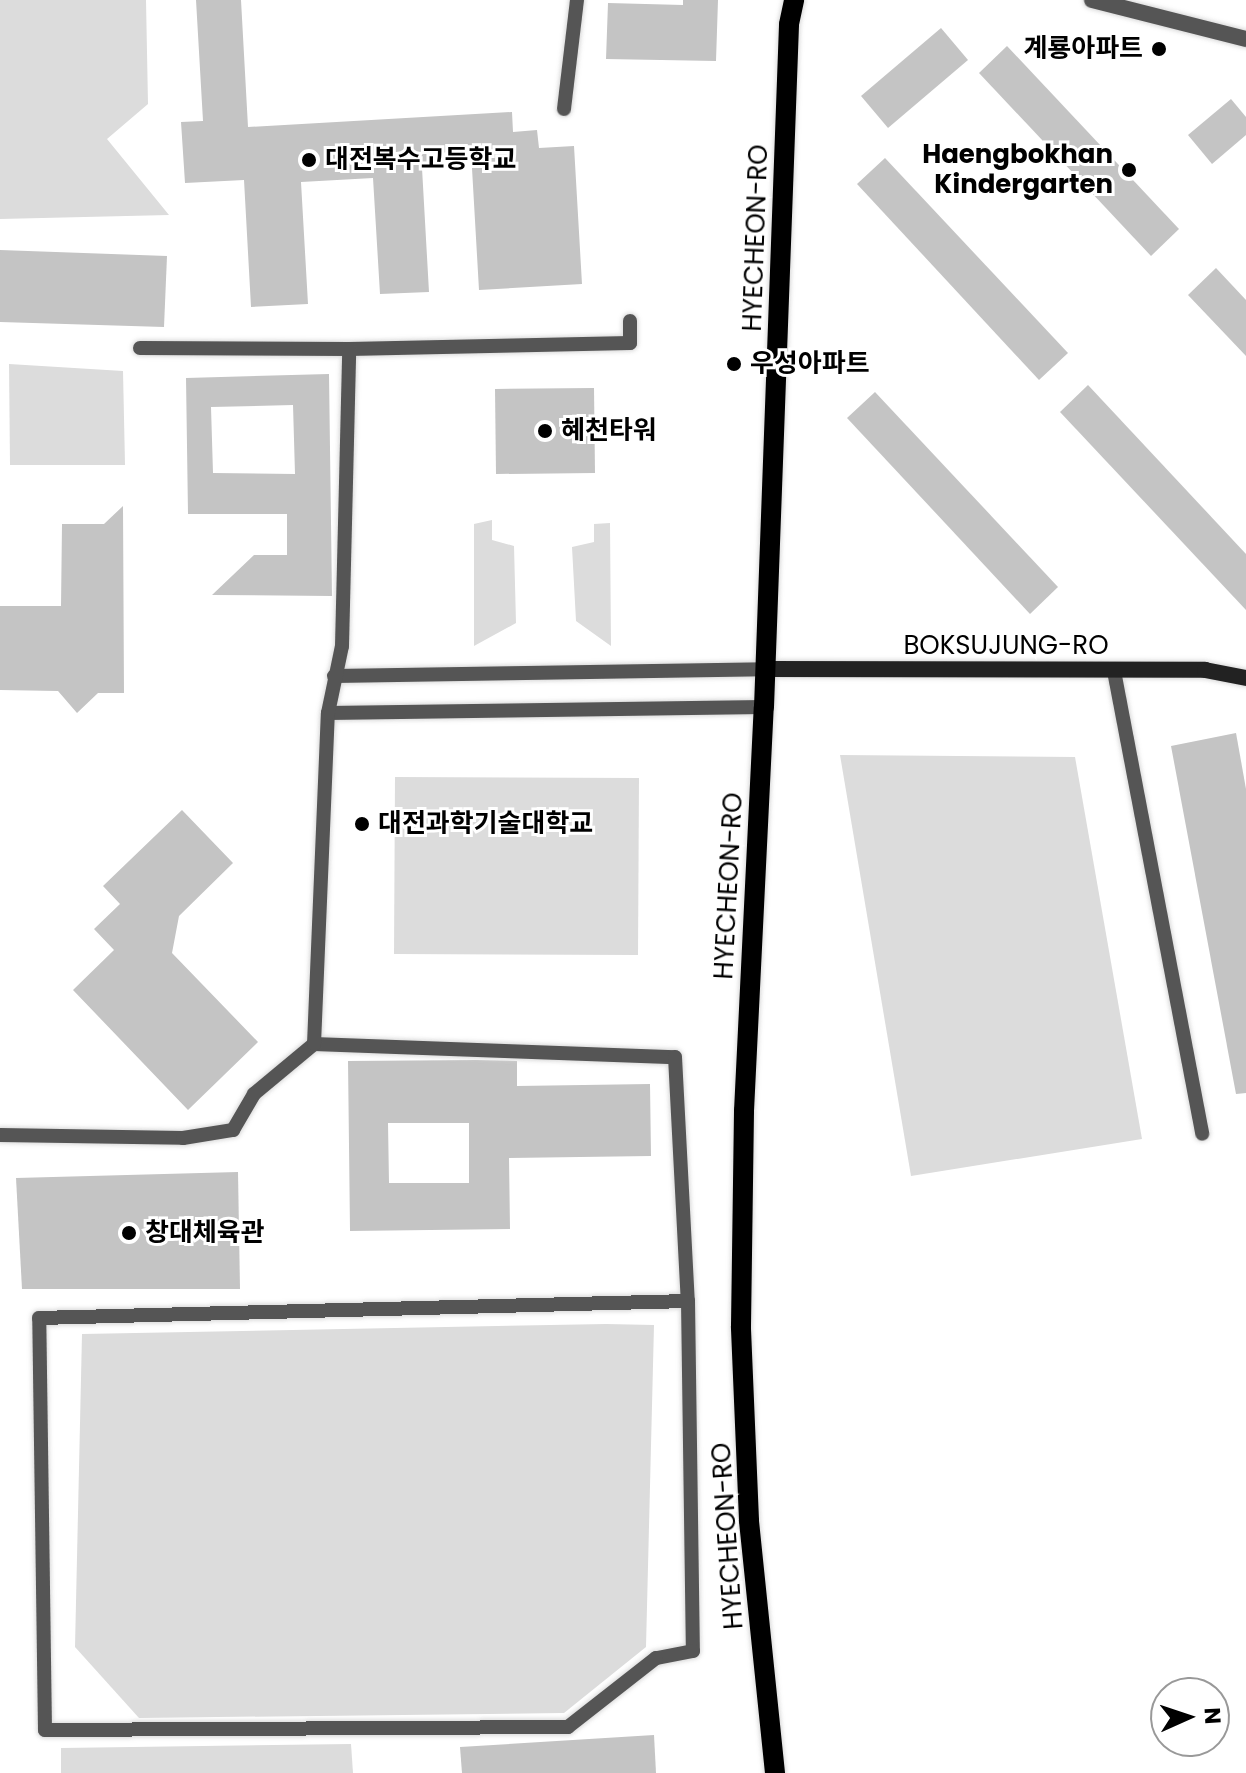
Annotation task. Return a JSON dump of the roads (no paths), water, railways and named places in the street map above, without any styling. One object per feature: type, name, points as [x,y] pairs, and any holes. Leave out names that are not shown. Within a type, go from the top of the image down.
[{"type":"main road","name":"HYECHEON-RO","points":[[775,1773],[749,1520],[741,1326],[744,1111],[764,707],[789,24],[794,0]]},
{"type":"main road","name":"BOKSUJUNG-RO","points":[[765,669],[1205,670],[1246,678]]},
{"type":"street","points":[[1092,0],[1246,39]]},
{"type":"lane","points":[[564,109],[577,0]]},
{"type":"lane","points":[[140,348],[349,349],[630,343],[630,321]]},
{"type":"lane","points":[[314,1044],[328,713],[342,646],[349,349]]},
{"type":"lane","points":[[334,676],[765,669]]},
{"type":"lane","points":[[1114,671],[1202,1134]]},
{"type":"lane","points":[[328,713],[764,707]]},
{"type":"lane","points":[[0,1135],[183,1138],[233,1130],[254,1094],[314,1044],[675,1057],[688,1301],[693,1651],[656,1658],[568,1727],[45,1730],[39,1318],[688,1301]]},
{"type":"place","name":"계룡아파트","points":[[1159,49]]},
{"type":"place","name":"대전복수고등학교","points":[[309,160]]},
{"type":"place","name":"Haengbokhan Kindergarten","points":[[1129,170]]},
{"type":"place","name":"우성아파트","points":[[734,364]]},
{"type":"place","name":"혜천타워","points":[[545,431]]},
{"type":"place","name":"대전과학기술대학교","points":[[362,824]]},
{"type":"place","name":"창대체육관","points":[[129,1233]]}]
